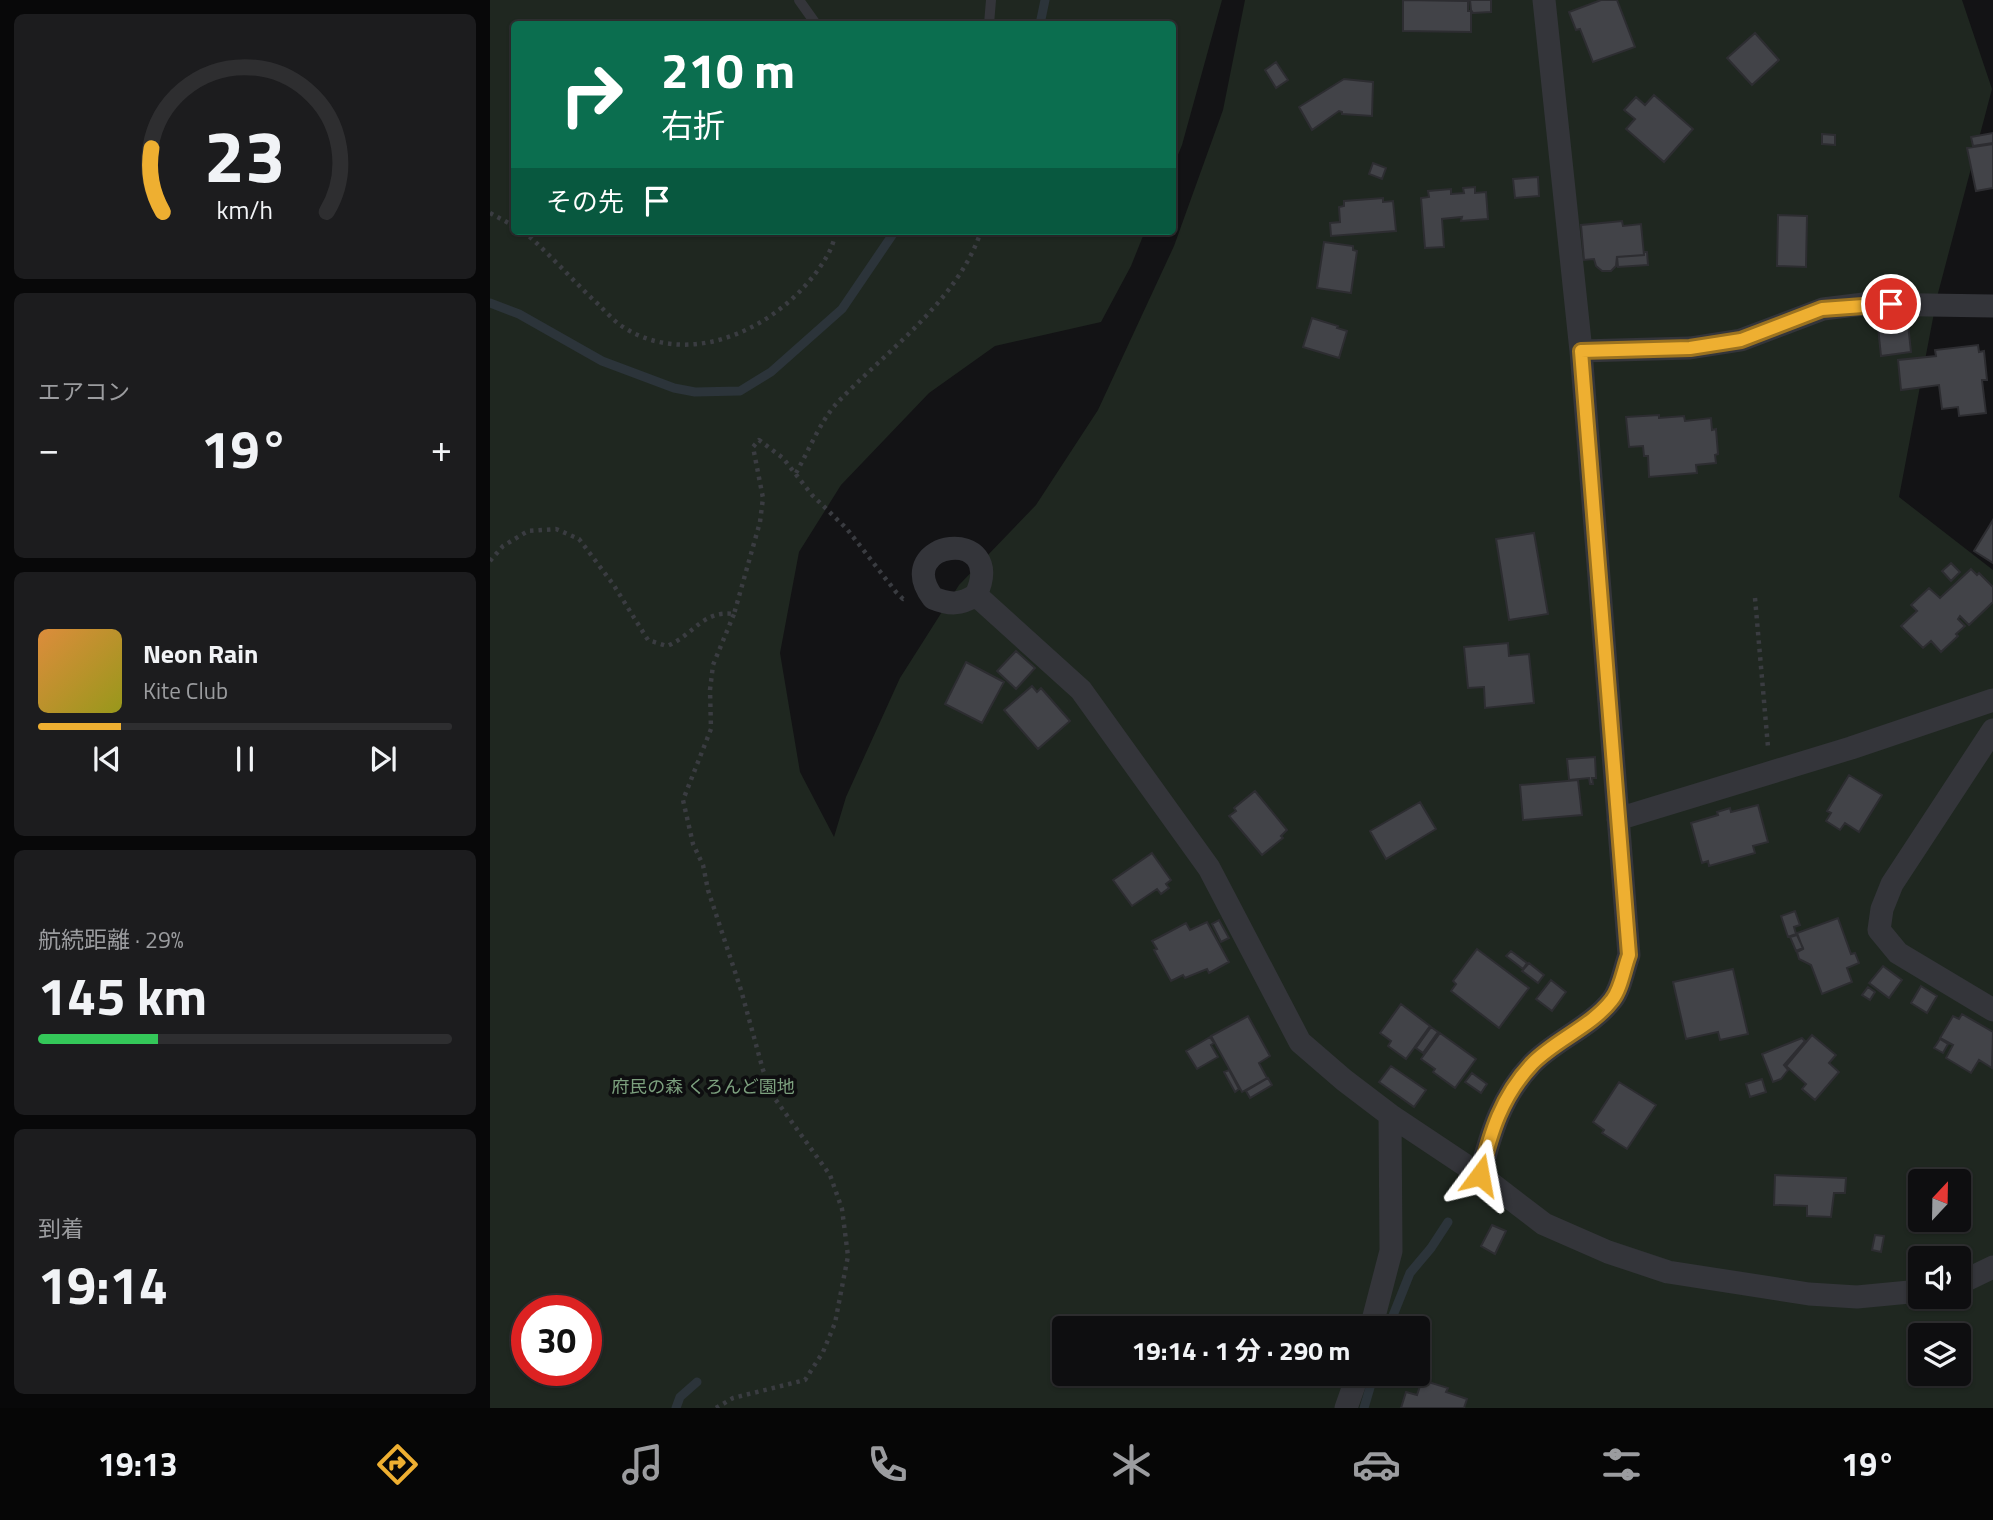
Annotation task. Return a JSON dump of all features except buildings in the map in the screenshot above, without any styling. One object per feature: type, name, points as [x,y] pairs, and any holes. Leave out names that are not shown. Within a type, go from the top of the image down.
[{"type":"street","points":[[1480,1175],[1491,1131],[1511,1090],[1534,1062],[1614,998],[1629,955],[1581,351],[1544,0]]},
{"type":"street","points":[[1581,351],[1690,348],[1741,340],[1822,309],[1864,304],[1993,306]]},
{"type":"street","points":[[964,548],[975,557],[982,568],[982,581],[976,595],[965,602],[955,604],[933,598],[926,588],[923,572],[929,558],[939,550],[964,548]]},
{"type":"street","points":[[976,595],[1081,690],[1209,868],[1300,1042],[1390,1115],[1480,1175],[1544,1224],[1608,1252],[1668,1272],[1809,1294],[1857,1297],[1908,1292]]},
{"type":"street","points":[[1618,819],[1993,701]]},
{"type":"street","points":[[1993,730],[1892,884],[1882,909],[1879,930],[1898,953],[1993,1010]]},
{"type":"street","points":[[1374,1316],[1391,1251],[1390,1115]]},
{"type":"street","points":[[1971,1278],[1993,1267]]},
{"type":"street","points":[[1346,1408],[1354,1386]]},
{"type":"lane","points":[[800,0],[814,21]]},
{"type":"lane","points":[[989,21],[990,0]]},
{"type":"path","points":[[490,214],[511,224]]},
{"type":"path","points":[[527,235],[623,327],[653,340],[697,344],[740,334],[789,302],[828,255],[836,235]]},
{"type":"path","points":[[796,473],[834,406],[944,295],[974,254],[980,235]]},
{"type":"path","points":[[716,1408],[733,1398],[805,1380],[823,1352],[835,1323],[848,1256],[842,1209],[830,1175],[773,1096],[763,1070],[741,990],[708,890],[703,865],[693,844],[683,800],[711,729],[710,690],[713,665],[734,614],[760,522],[762,498],[753,447],[759,440],[783,458],[812,495],[847,529],[903,599],[926,588]]},
{"type":"path","points":[[490,561],[503,546],[528,531],[556,529],[579,539],[613,584],[648,640],[667,646],[679,641],[710,615],[720,612],[734,614]]},
{"type":"path","points":[[1755,598],[1769,745],[1768,773]]},
{"type":"green space","name":"府民の森 くろんど園地","points":[[490,0],[1222,0],[1176,160],[1176,21],[511,21],[511,235],[1143,235],[1131,266],[1101,322],[995,346],[929,393],[841,485],[799,552],[780,653],[800,772],[834,837],[846,797],[900,678],[959,585],[1036,505],[1098,410],[1174,246],[1223,110],[1245,0],[1962,0],[1992,89],[1937,297],[1899,497],[1993,570],[1993,1408],[490,1408]]},
{"type":"waterway","points":[[1041,21],[1045,0]]},
{"type":"waterway","points":[[490,303],[519,314],[602,361],[674,388],[695,392],[740,391],[771,372],[842,309],[892,235]]},
{"type":"waterway","points":[[1393,1316],[1410,1273],[1448,1222]]},
{"type":"waterway","points":[[676,1408],[680,1397],[697,1382]]},
{"type":"waterway","points":[[1364,1408],[1370,1386]]},
{"type":"route","points":[[1480,1175],[1491,1131],[1511,1090],[1534,1062],[1614,998],[1629,955],[1581,351],[1690,348],[1741,340],[1822,309],[1891,304]]}]
